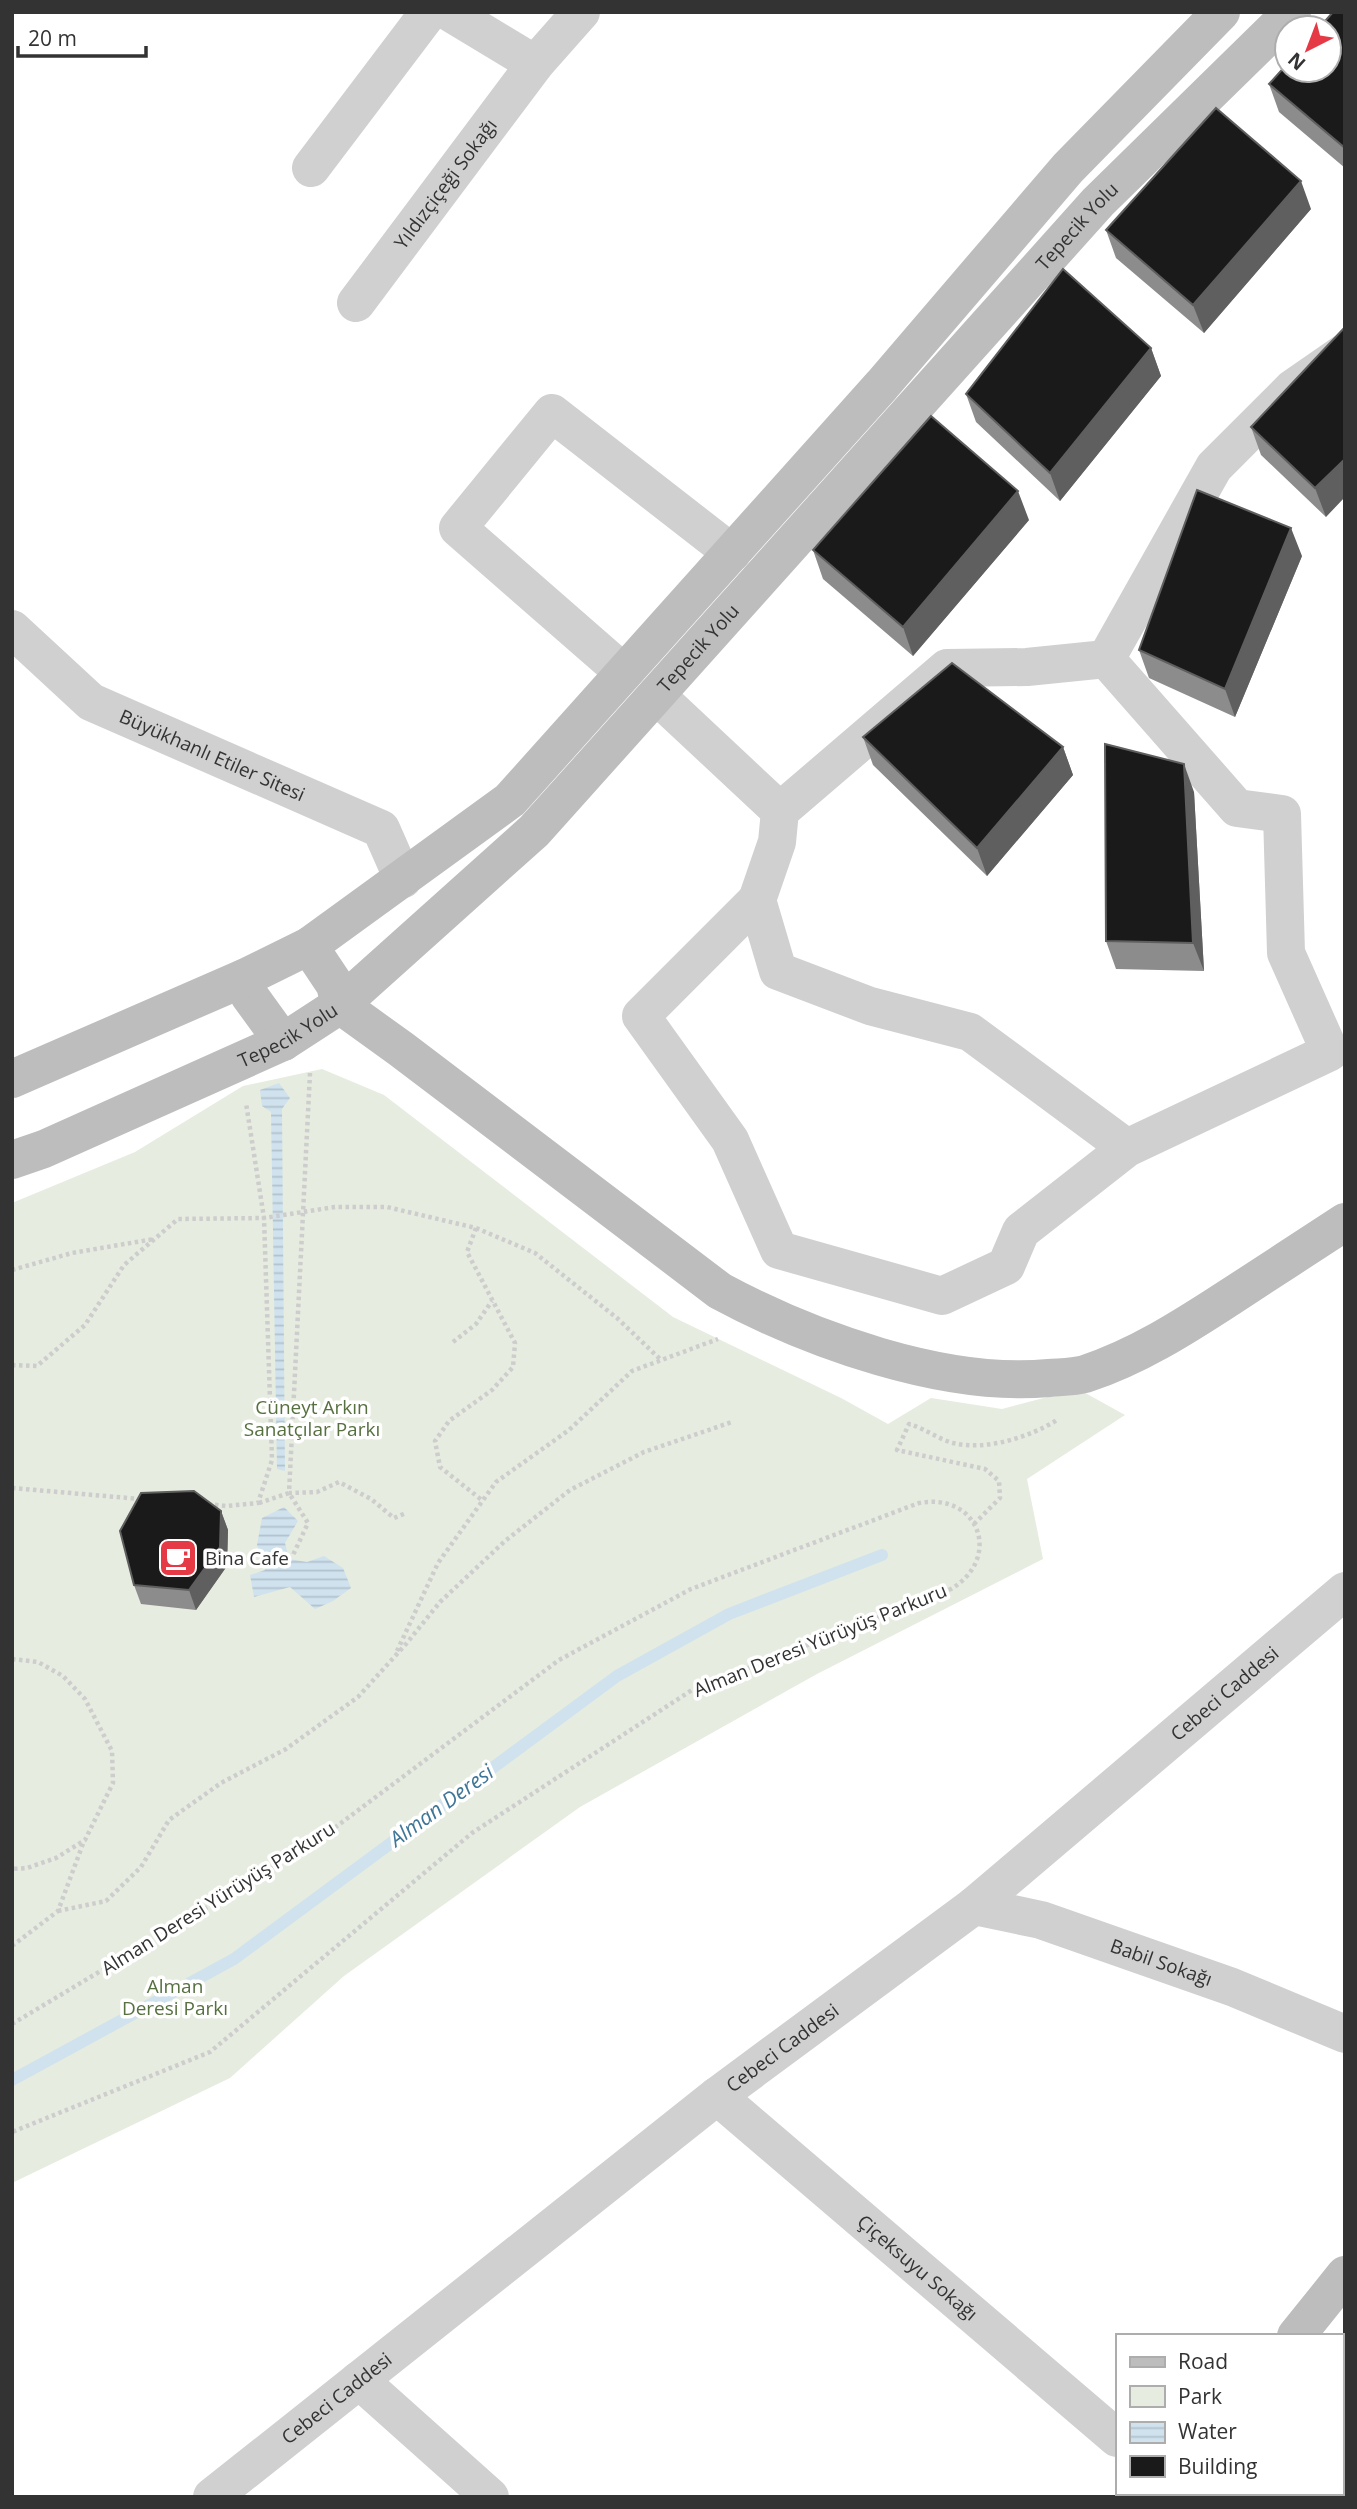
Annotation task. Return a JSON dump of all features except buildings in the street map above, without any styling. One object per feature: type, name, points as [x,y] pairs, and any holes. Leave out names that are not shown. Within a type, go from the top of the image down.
[{"type":"main road","name":"Tepecik Yolu","points":[[12,1079],[244,978],[309,946],[510,800],[882,386],[1068,168],[1221,12]]},
{"type":"main road","name":"Tepecik Yolu","points":[[12,1160],[44,1149],[283,1042],[340,1005],[534,831],[1098,202],[1293,12]]},
{"type":"main road","points":[[309,946],[335,985],[340,1005],[720,1291],[760,1313],[887,1359],[951,1372],[1019,1381],[1082,1375],[1125,1360],[1195,1320],[1345,1222]]},
{"type":"main road","points":[[244,978],[249,995],[283,1042]]},
{"type":"main road","points":[[1298,2334],[1345,2275]]},
{"type":"street","points":[[311,168],[429,12]]},
{"type":"street","points":[[449,12],[535,64]]},
{"type":"street","name":"Yıldızçiçeği Sokağı","points":[[356,303],[535,64],[582,12]]},
{"type":"street","points":[[1106,659],[1214,467],[1293,388],[1345,352]]},
{"type":"street","points":[[624,673],[458,528],[552,413],[732,553]]},
{"type":"street","name":"Büyükhanlı Etiler Sitesi","points":[[12,629],[91,702],[381,829],[403,878]]},
{"type":"street","points":[[1106,659],[1237,808],[1282,814],[1286,953],[1331,1052],[1127,1148],[1021,1231],[1006,1266],[942,1296],[779,1250],[730,1140],[641,1016],[757,900],[777,842],[780,811],[947,668],[1027,667],[1106,659]]},
{"type":"street","points":[[656,695],[780,811]]},
{"type":"street","points":[[757,900],[778,971],[870,1006],[970,1032],[1127,1148]]},
{"type":"street","name":"Cebeci Caddesi","points":[[212,2497],[717,2096],[974,1906],[1345,1591]]},
{"type":"street","name":"Babil Sokağı","points":[[974,1906],[1041,1920],[1232,1987],[1345,2034]]},
{"type":"street","name":"Çiçeksuyu Sokağı","points":[[717,2096],[1116,2437]]},
{"type":"street","points":[[359,2380],[490,2497]]},
{"type":"path","points":[[293,1555],[308,1523],[289,1493],[310,1095]]},
{"type":"path","points":[[245,1099],[264,1218],[272,1460],[258,1503]]},
{"type":"path","points":[[12,1365],[37,1366],[85,1325],[124,1265],[178,1219],[264,1218],[335,1207],[387,1207],[475,1228],[535,1253],[617,1318],[661,1360]]},
{"type":"path","points":[[475,1228],[467,1252],[515,1343],[513,1367],[492,1390],[449,1421],[435,1441],[440,1467],[483,1501]]},
{"type":"path","points":[[12,1270],[72,1253],[155,1239]]},
{"type":"path","points":[[453,1342],[476,1324],[492,1301]]},
{"type":"path","points":[[394,1658],[438,1563],[496,1482],[569,1430],[632,1371],[718,1339]]},
{"type":"path","points":[[12,1946],[58,1912],[106,1901],[141,1867],[169,1820],[221,1783],[286,1749],[358,1697],[440,1602],[505,1541],[570,1490],[644,1452],[733,1422]]},
{"type":"path","points":[[922,1427],[909,1424],[897,1450],[985,1469],[999,1481],[1000,1498],[974,1524]]},
{"type":"path","points":[[200,1504],[226,1506],[258,1503],[289,1493],[317,1492],[339,1482],[371,1499],[394,1518],[405,1513]]},
{"type":"path","points":[[12,1488],[148,1500]]},
{"type":"path","name":"Alman Deresi Yürüyüş Parkuru","points":[[12,2024],[313,1844],[559,1660],[691,1589],[919,1503],[932,1501],[957,1506],[974,1524],[980,1548],[973,1571],[963,1582],[692,1690],[472,1833],[210,2052],[12,2132]]},
{"type":"path","points":[[12,1659],[38,1662],[63,1676],[85,1699],[112,1751],[113,1783],[85,1840],[58,1912]]},
{"type":"path","points":[[12,1869],[27,1868],[56,1858],[85,1840]]},
{"type":"green space","name":"Cüneyt Arkın Sanatçılar Parkı","points":[[322,1069],[384,1095],[673,1317],[841,1398],[888,1424],[931,1398],[1002,1409],[1078,1389],[1125,1415],[1027,1479],[1043,1559],[817,1674],[580,1807],[344,1976],[230,2078],[12,2183],[12,1203],[135,1152],[243,1086]]},
{"type":"water","points":[[279,1083],[290,1098],[282,1109],[285,1471],[277,1469],[271,1112],[262,1106],[260,1090]]},
{"type":"water","points":[[284,1507],[298,1521],[285,1543],[289,1559],[307,1562],[324,1556],[343,1568],[351,1588],[333,1601],[315,1609],[290,1587],[254,1597],[250,1575],[265,1570],[257,1545],[262,1518]]},
{"type":"waterway","name":"Alman Deresi","points":[[12,2080],[234,1959],[617,1676],[729,1614],[882,1555]]},
{"type":"place","name":"Bina Cafe","points":[[178,1558]]},
{"type":"park label","name":"Alman Deresi Parkı","points":[[175,1997]]}]
